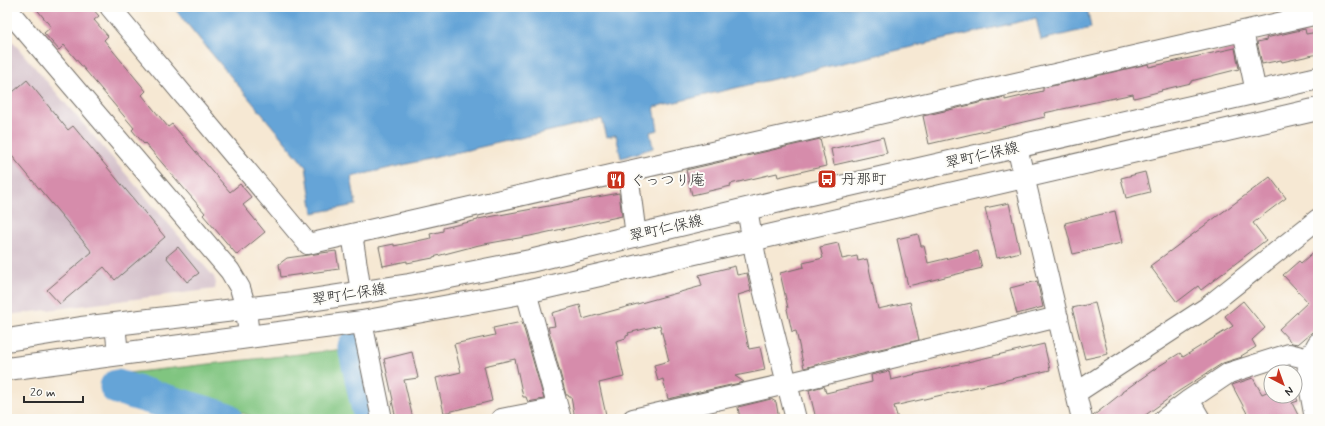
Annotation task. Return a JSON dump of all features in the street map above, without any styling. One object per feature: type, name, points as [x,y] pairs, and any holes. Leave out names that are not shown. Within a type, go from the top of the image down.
[{"type":"main road","name":"翠町仁保線","points":[[7,340],[81,328],[285,304],[409,285],[522,262],[1318,78]]},
{"type":"main road","name":"翠町仁保線","points":[[7,369],[362,322],[526,292],[1318,109]]},
{"type":"street","points":[[110,7],[308,244],[1318,14]]},
{"type":"street","points":[[7,9],[230,271],[240,288],[246,308],[248,337]]},
{"type":"street","points":[[1243,31],[1256,92]]},
{"type":"street","points":[[1017,147],[1082,419]]},
{"type":"street","points":[[630,189],[636,236]]},
{"type":"street","points":[[747,209],[757,265],[796,419]]},
{"type":"street","points":[[1076,393],[1206,308],[1318,219]]},
{"type":"street","points":[[352,234],[361,292]]},
{"type":"street","points":[[501,419],[560,414],[526,292]]},
{"type":"street","points":[[633,419],[786,384],[1058,318]]},
{"type":"street","points":[[362,322],[382,419]]},
{"type":"street","points":[[115,324],[118,354]]},
{"type":"street","points":[[1164,419],[1229,373],[1289,354],[1313,351],[1307,374],[1315,419]]},
{"type":"street","points":[[1189,400],[1200,419]]},
{"type":"shaded area","points":[[7,35],[214,277],[216,283],[215,289],[7,315]]},
{"type":"green space","points":[[345,349],[361,419],[262,419],[119,379],[119,374]]},
{"type":"water","points":[[173,7],[1087,7],[1091,28],[1041,40],[1036,18],[654,107],[658,130],[650,132],[653,148],[621,158],[616,135],[607,137],[602,119],[351,177],[356,205],[313,213],[306,167]]},
{"type":"building","points":[[35,7],[91,7],[99,16],[94,20],[108,36],[104,40],[146,91],[142,95],[168,127],[172,124],[230,192],[240,184],[252,198],[243,205],[265,232],[237,255],[203,215],[205,213],[132,130],[134,128],[64,45],[59,50],[44,33],[51,27]]},
{"type":"building","points":[[1305,29],[1306,34],[1318,32],[1318,54],[1282,62],[1281,60],[1262,64],[1257,42],[1267,40],[1266,38]]},
{"type":"building","points":[[1235,48],[1239,69],[1191,81],[1191,83],[1134,98],[1133,94],[1044,113],[1045,117],[929,144],[923,116],[1005,97],[1005,100],[1043,91],[1043,88],[1148,64],[1149,67]]},
{"type":"building","points":[[27,80],[68,130],[73,126],[165,237],[115,280],[104,267],[60,304],[47,290],[92,252],[7,150],[7,97]]},
{"type":"building","points":[[883,137],[887,153],[834,165],[831,149]]},
{"type":"building","points":[[820,139],[826,166],[778,177],[777,173],[692,195],[686,170]]},
{"type":"building","points":[[1145,172],[1150,192],[1126,198],[1121,178]]},
{"type":"building","points":[[1270,177],[1286,198],[1253,223],[1266,240],[1201,290],[1198,286],[1177,302],[1150,266]]},
{"type":"building","points":[[619,193],[622,216],[530,236],[479,245],[433,258],[383,266],[379,247],[394,244],[394,246],[431,238],[430,234],[443,231],[443,228],[478,219]]},
{"type":"building","points":[[1009,203],[1020,252],[997,258],[985,208]]},
{"type":"building","points":[[1115,211],[1122,243],[1073,254],[1065,223]]},
{"type":"building","points":[[918,234],[921,246],[924,246],[928,263],[978,251],[982,268],[908,286],[897,239]]},
{"type":"building","points":[[838,243],[842,259],[857,256],[858,261],[867,259],[878,309],[910,302],[919,340],[819,363],[804,368],[796,331],[792,332],[780,273],[804,267],[803,263],[823,258],[820,247]]},
{"type":"building","points":[[178,247],[199,273],[187,282],[166,257]]},
{"type":"building","points":[[1318,248],[1318,327],[1298,344],[1292,343],[1279,329],[1308,302],[1283,275],[1299,261],[1301,263]]},
{"type":"building","points":[[336,251],[339,269],[281,277],[279,264],[287,258]]},
{"type":"building","points":[[735,266],[737,275],[747,273],[751,291],[738,295],[749,349],[760,347],[765,370],[735,376],[744,382],[668,399],[663,379],[658,381],[654,365],[669,361],[660,325],[628,333],[629,335],[626,336],[626,338],[616,341],[624,377],[599,383],[606,415],[589,419],[575,419],[571,397],[566,395],[548,327],[555,326],[552,313],[580,305],[583,319],[702,286],[699,275]]},
{"type":"building","points":[[1037,281],[1043,307],[1017,314],[1010,288]]},
{"type":"building","points":[[1243,301],[1265,328],[1252,340],[1256,347],[1241,356],[1242,357],[1223,363],[1179,391],[1140,419],[1093,419],[1093,416],[1122,392],[1159,366],[1180,353],[1183,357],[1233,326],[1225,316]]},
{"type":"building","points":[[1095,303],[1108,354],[1085,359],[1072,308]]},
{"type":"building","points":[[522,322],[544,399],[528,402],[526,397],[523,397],[515,359],[484,366],[492,401],[444,413],[436,378],[461,372],[454,344],[495,335],[493,328]]},
{"type":"building","points":[[1044,344],[1050,370],[894,406],[898,419],[816,419],[809,390],[824,386],[826,393],[872,382],[871,375],[889,371],[891,380]]},
{"type":"building","points":[[412,352],[418,378],[404,380],[413,419],[396,419],[384,359]]},
{"type":"building","points":[[1253,378],[1263,394],[1263,404],[1292,404],[1300,419],[1250,419],[1232,385]]},
{"type":"building","points":[[771,399],[776,402],[779,419],[740,419],[738,407]]},
{"type":"building","points":[[706,414],[707,419],[685,419]]},
{"type":"waterway","points":[[355,347],[371,419]]},
{"type":"waterway","points":[[117,387],[225,419]]},
{"type":"place","name":"丹那町","points":[[827,179]]},
{"type":"place","name":"ぐっつり庵","points":[[616,180]]}]
